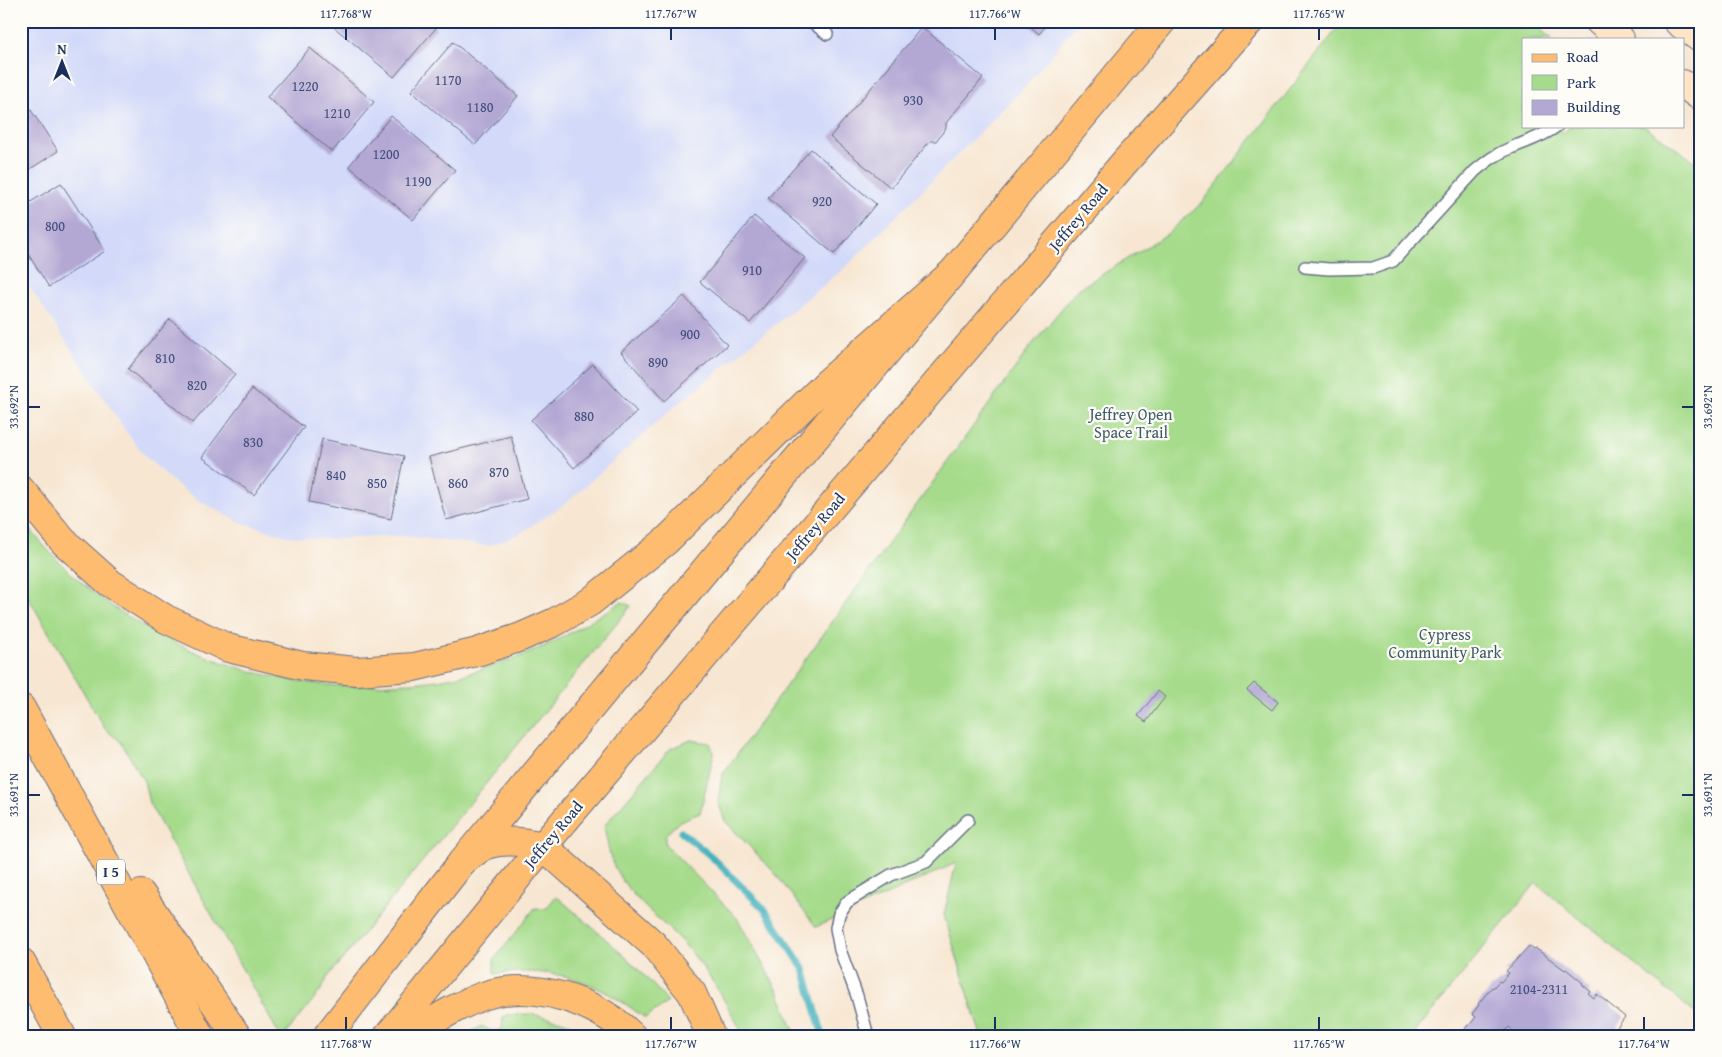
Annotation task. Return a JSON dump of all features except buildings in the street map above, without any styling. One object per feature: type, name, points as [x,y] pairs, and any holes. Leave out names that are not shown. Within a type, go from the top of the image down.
[{"type":"main road","points":[[327,1036],[462,862],[1162,21]]},
{"type":"main road","name":"Jeffrey Road","points":[[388,1036],[543,846],[1124,162],[1250,21]]},
{"type":"main road","points":[[21,490],[63,541],[110,583],[166,618],[228,648],[302,666],[357,671],[414,667],[468,654],[521,637],[555,622],[590,602],[666,540],[827,383],[951,274]]},
{"type":"main road","name":"I 5","points":[[21,708],[200,1036]]},
{"type":"main road","points":[[48,756],[236,1036]]},
{"type":"main road","points":[[462,862],[487,845],[506,842],[526,842],[543,846],[654,945],[692,993],[711,1036]]},
{"type":"main road","points":[[21,962],[62,1036]]},
{"type":"main road","points":[[408,1036],[455,1008],[484,996],[506,991],[537,991],[568,997],[595,1008],[622,1026],[632,1036]]},
{"type":"street","points":[[1599,21],[1619,38]]},
{"type":"street","points":[[1677,21],[1701,39]]},
{"type":"street","points":[[1684,85],[1701,97]]},
{"type":"lane","points":[[811,21],[827,34]]},
{"type":"lane","points":[[1305,266],[1329,269],[1373,268],[1393,261],[1475,172],[1490,159],[1509,148],[1549,132],[1554,128]]},
{"type":"lane","points":[[868,1036],[857,996],[840,950],[836,928],[839,914],[848,902],[891,875],[926,862],[968,820]]},
{"type":"shaded area","points":[[21,21],[1080,21],[1021,91],[846,267],[674,407],[565,504],[519,534],[489,546],[404,536],[331,539],[286,536],[237,521],[198,500],[172,481],[146,457],[125,430],[21,274]]},
{"type":"green space","name":"Cypress Community Park","points":[[1343,21],[1530,21],[1551,38],[1522,38],[1522,128],[1560,128],[1563,134],[1568,128],[1647,128],[1701,166],[1701,1018],[1536,883],[1412,1036],[981,1036],[944,915],[956,863],[816,927],[774,872],[725,821],[718,802],[722,775],[1031,346],[1077,290],[1167,234],[1202,203]]},
{"type":"green space","points":[[21,517],[49,552],[82,583],[118,610],[158,634],[199,653],[242,669],[286,679],[354,686],[417,682],[454,677],[509,661],[530,652],[571,632],[622,602],[631,606],[327,978],[322,989],[284,1036],[280,1036],[149,803],[144,781],[121,742],[105,729],[21,585]]},
{"type":"green space","points":[[691,740],[710,743],[714,753],[700,813],[680,821],[665,835],[665,844],[737,918],[778,991],[796,1036],[744,1036],[724,999],[701,965],[683,943],[630,891],[616,870],[612,860],[604,826],[670,749]]},
{"type":"green space","points":[[556,896],[628,960],[668,1002],[645,1018],[610,994],[575,979],[537,972],[494,974],[494,960],[535,908],[546,909]]},
{"type":"green space","points":[[530,1014],[563,1022],[595,1036],[463,1036],[482,1026],[492,1030],[502,1029],[503,1017],[507,1015]]},
{"type":"waterway","points":[[681,832],[712,857],[765,910],[804,969],[823,1036]]},
{"type":"park label","name":"Jeffrey Open Space Trail","points":[[1131,423]]}]
